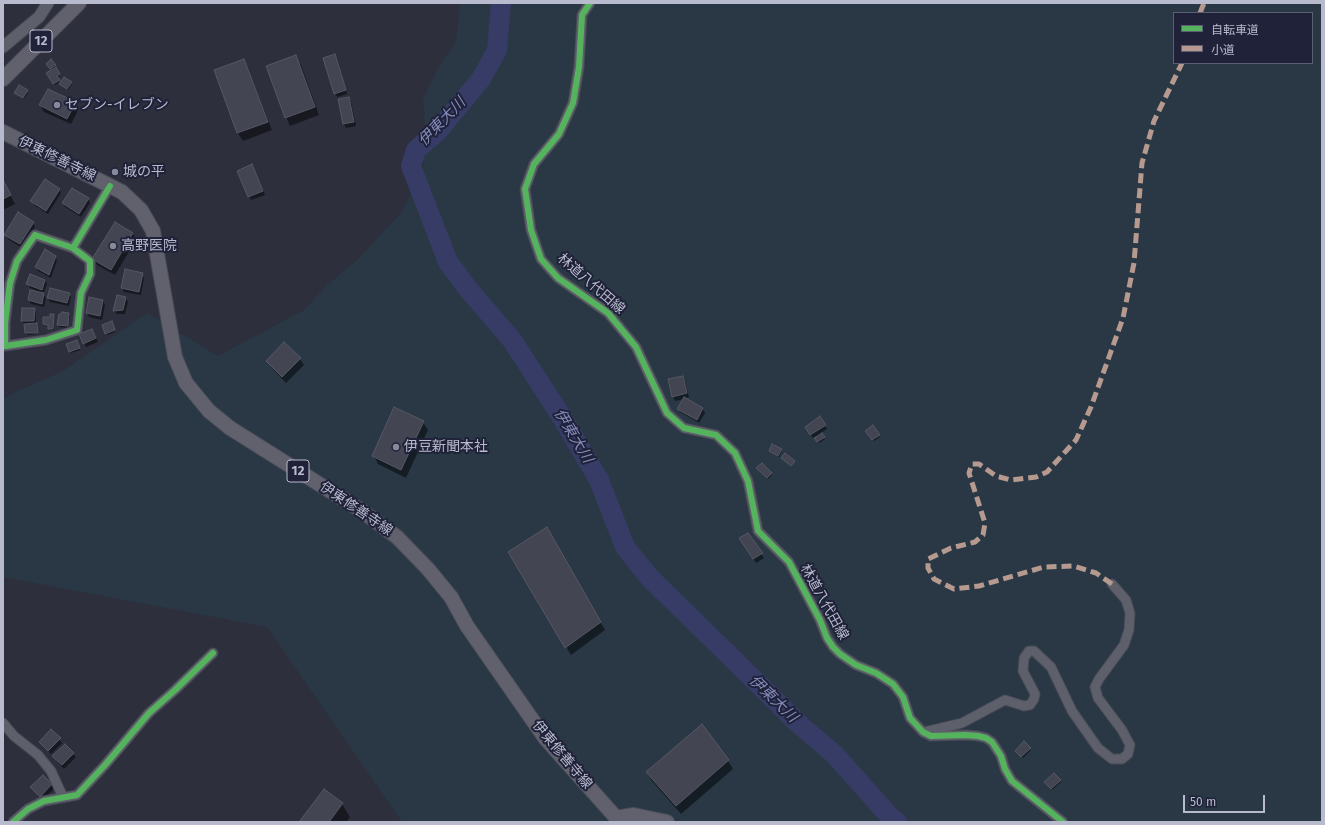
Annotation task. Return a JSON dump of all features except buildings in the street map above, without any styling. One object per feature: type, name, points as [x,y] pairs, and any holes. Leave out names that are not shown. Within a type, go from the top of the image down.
[{"type":"main road","name":"12","points":[[3,79],[79,3]]},
{"type":"main road","name":"伊東修善寺線","points":[[3,132],[122,192],[141,210],[153,231],[175,357],[186,383],[209,411],[230,428],[362,511],[397,537],[428,569],[451,597],[476,638],[545,738],[618,820],[634,815],[666,822]]},
{"type":"street","points":[[3,47],[39,17],[48,3]]},
{"type":"street","name":"林道八代田線","points":[[590,3],[582,15],[579,67],[572,103],[559,134],[534,164],[525,189],[531,230],[541,259],[558,278],[608,313],[636,347],[667,413],[684,428],[716,435],[735,453],[748,481],[758,531],[789,562],[820,620],[827,638],[840,654],[856,665],[876,673],[893,684],[903,697],[910,718],[923,732]]},
{"type":"street","points":[[73,248],[110,186]]},
{"type":"street","points":[[35,235],[73,248],[90,261],[90,274],[82,292],[77,330],[46,340],[5,346],[5,323],[10,283],[17,260],[35,235]]},
{"type":"street","points":[[923,732],[962,723],[1005,700],[1024,706],[1030,705],[1035,694],[1024,671],[1024,658],[1029,652],[1034,651],[1051,667],[1072,712],[1098,748],[1112,759],[1122,759],[1128,754],[1130,745],[1122,730],[1098,698],[1095,688],[1124,645],[1129,630],[1130,613],[1126,600],[1112,584]]},
{"type":"street","points":[[13,822],[28,809],[44,801],[77,795],[105,765],[149,713],[213,653]]},
{"type":"street","points":[[3,723],[14,736],[38,755],[51,771],[63,797]]},
{"type":"street","points":[[923,732],[931,736],[966,735],[986,738],[992,742],[1001,756],[1005,769],[1012,780],[1063,822]]},
{"type":"shaded area","points":[[460,3],[1322,3],[1322,822],[402,822],[267,627],[3,577],[3,399],[63,371],[147,313],[218,356],[304,310],[327,285],[357,260],[401,213],[422,175],[426,136],[423,99],[439,67],[456,41]]},
{"type":"waterway","name":"伊東大川","points":[[501,3],[497,50],[481,79],[438,131],[416,150],[411,166],[448,262],[468,289],[512,340],[563,419],[599,480],[625,547],[650,578],[799,724],[834,754],[893,820],[897,822]]},
{"type":"marked path","points":[[1200,12],[1204,3]]},
{"type":"marked path","points":[[1112,584],[1096,573],[1074,566],[1044,567],[979,586],[954,589],[934,579],[928,568],[928,559],[951,548],[975,542],[983,535],[985,523],[969,473],[972,464],[979,464],[996,476],[1011,480],[1036,477],[1047,472],[1076,440],[1091,407],[1123,318],[1134,263],[1142,163],[1154,121],[1182,64]]},
{"type":"cycle path","points":[[590,3],[582,15],[579,67],[573,103],[559,134],[534,164],[525,189],[531,230],[541,259],[558,278],[608,313],[636,347],[667,413],[684,428],[716,435],[735,453],[748,481],[758,531],[789,562],[833,647],[856,665],[876,673],[893,684],[903,697],[910,718],[923,732],[931,736],[978,736],[986,738],[992,742],[1001,756],[1005,769],[1012,781],[1063,822]]},
{"type":"cycle path","points":[[73,248],[35,235],[17,261],[10,283],[5,323],[5,346],[46,340],[77,330],[81,293],[90,274],[90,261],[73,248],[110,186]]},
{"type":"cycle path","points":[[13,822],[28,809],[44,801],[77,795],[105,765],[149,713],[213,653]]},
{"type":"place","name":"セブン-イレブン","points":[[57,105]]},
{"type":"place","name":"城の平","points":[[115,172]]},
{"type":"place","name":"高野医院","points":[[113,246]]},
{"type":"place","name":"伊豆新聞本社","points":[[396,447]]}]
